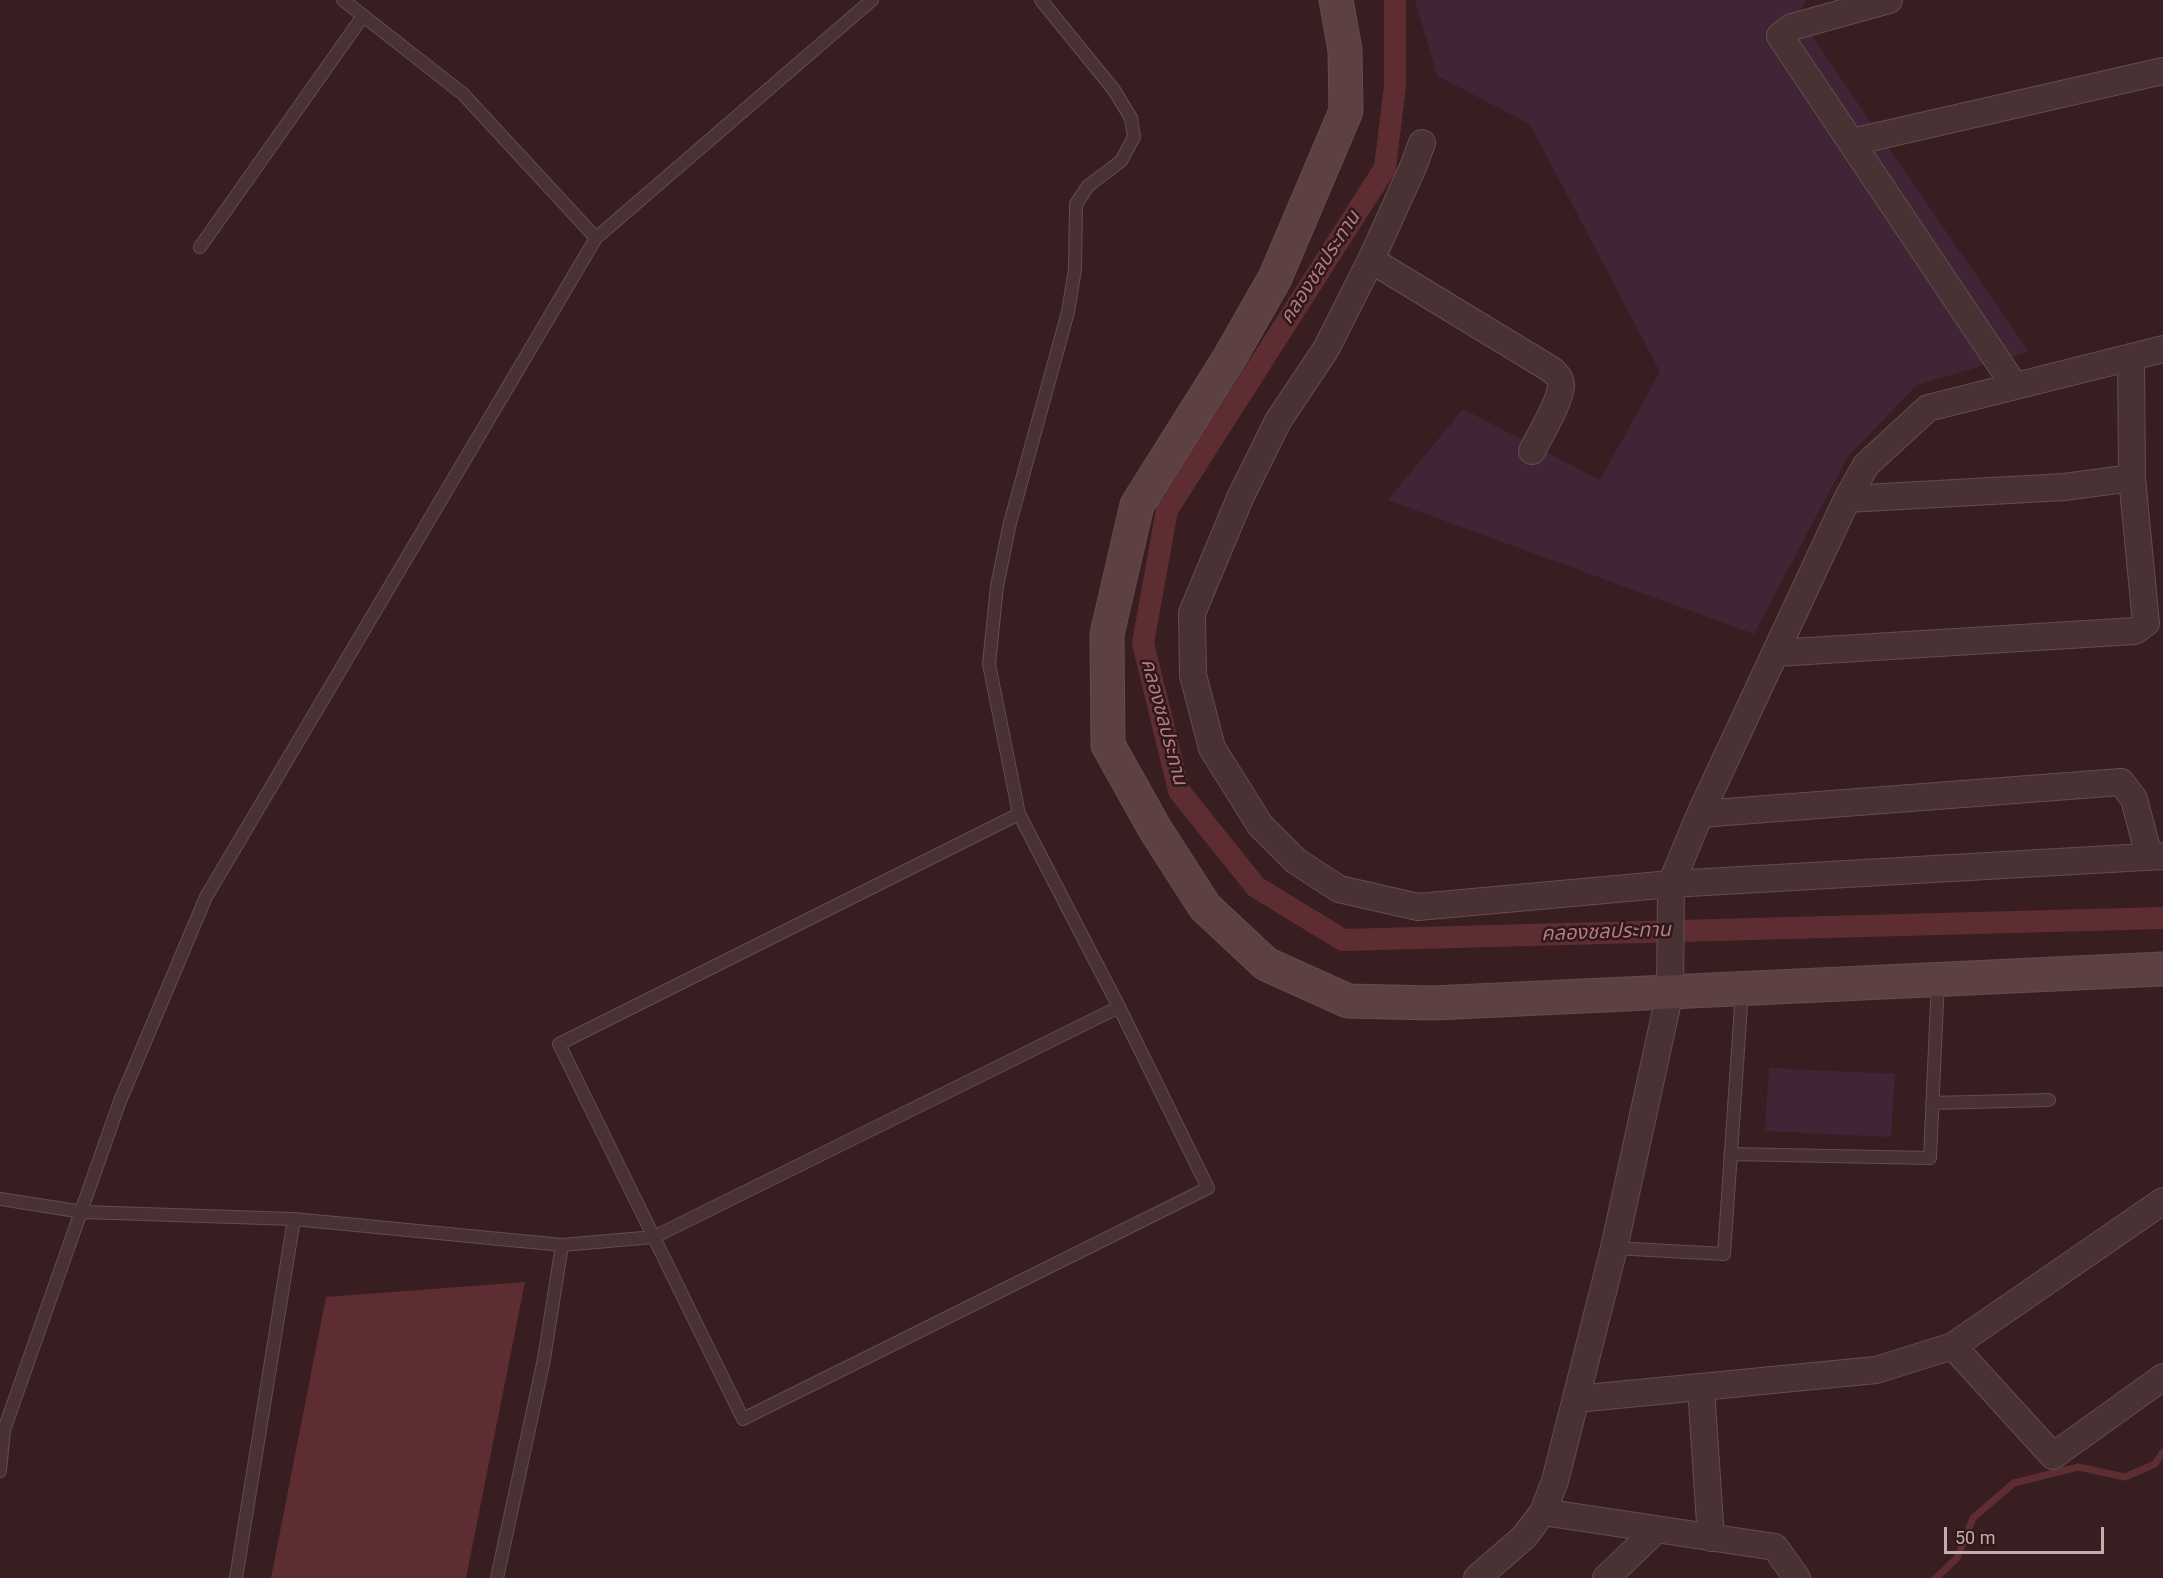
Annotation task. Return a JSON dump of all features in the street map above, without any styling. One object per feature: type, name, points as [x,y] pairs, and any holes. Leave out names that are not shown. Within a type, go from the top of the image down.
[{"type":"street","points":[[1336,0],[1345,50],[1346,111],[1275,278],[1230,357],[1137,505],[1107,634],[1108,745],[1155,830],[1205,907],[1266,964],[1348,1001],[1433,1003],[2163,969]]},
{"type":"street","points":[[1889,0],[1792,27],[1780,36],[2014,385]]},
{"type":"street","points":[[1852,142],[2163,71]]},
{"type":"street","points":[[1422,143],[1371,260],[1326,349],[1278,421],[1216,552],[1192,613],[1193,675],[1212,748],[1260,825],[1296,861],[1339,889],[1418,907],[1671,884],[2156,856],[2134,799],[2121,782],[1700,814]]},
{"type":"street","points":[[1371,260],[1532,357],[1559,377],[1561,386],[1558,396],[1532,452]]},
{"type":"street","points":[[1477,1578],[1524,1537],[1543,1512],[1555,1481],[1614,1248],[1670,992],[1671,884],[1700,814],[1847,499],[1866,465],[1929,408],[2014,385],[2163,350]]},
{"type":"street","points":[[1776,653],[2135,631],[2146,623],[2133,478],[2131,357]]},
{"type":"street","points":[[1847,499],[2064,487],[2133,478]]},
{"type":"street","points":[[1576,1399],[1876,1370],[1953,1346],[2163,1201]]},
{"type":"street","points":[[1953,1346],[2053,1456],[2163,1377]]},
{"type":"street","points":[[1701,1388],[1711,1538]]},
{"type":"street","points":[[1543,1512],[1775,1547],[1797,1578]]},
{"type":"street","points":[[1606,1578],[1656,1530]]},
{"type":"lane","points":[[343,0],[463,94],[596,238]]},
{"type":"lane","points":[[0,1471],[2,1430],[83,1212],[120,1101],[206,897],[596,238],[872,0]]},
{"type":"lane","points":[[1019,814],[559,1044],[743,1419],[1208,1188],[1119,1007],[1019,814],[989,664],[997,586],[1010,523],[1068,312],[1075,269],[1076,204],[1088,186],[1121,161],[1134,137],[1131,118],[1114,90],[1041,0]]},
{"type":"lane","points":[[200,247],[363,16]]},
{"type":"lane","points":[[1730,1155],[1930,1158],[1938,980]]},
{"type":"lane","points":[[1614,1248],[1724,1254],[1742,990]]},
{"type":"lane","points":[[0,1199],[83,1212],[294,1219],[562,1245],[654,1237],[1119,1007]]},
{"type":"lane","points":[[1932,1103],[2049,1100]]},
{"type":"lane","points":[[236,1578],[294,1219]]},
{"type":"lane","points":[[497,1578],[544,1359],[562,1245]]},
{"type":"shaded area","points":[[1415,0],[1806,0],[1798,16],[2029,352],[1917,385],[1848,456],[1754,634],[1388,500],[1463,409],[1600,480],[1660,372],[1530,124],[1437,76]]},
{"type":"shaded area","points":[[1769,1068],[1895,1074],[1891,1137],[1765,1131]]},
{"type":"shaded area","points":[[525,1282],[466,1578],[271,1578],[326,1297]]},
{"type":"waterway","name":"คลองชลประทาน","points":[[1395,0],[1395,86],[1385,168],[1167,510],[1143,643],[1179,791],[1256,887],[1343,940],[2163,918]]},
{"type":"waterway","points":[[1936,1578],[1957,1558],[1973,1518],[2014,1483],[2078,1467],[2125,1477],[2155,1464],[2163,1452]]}]
